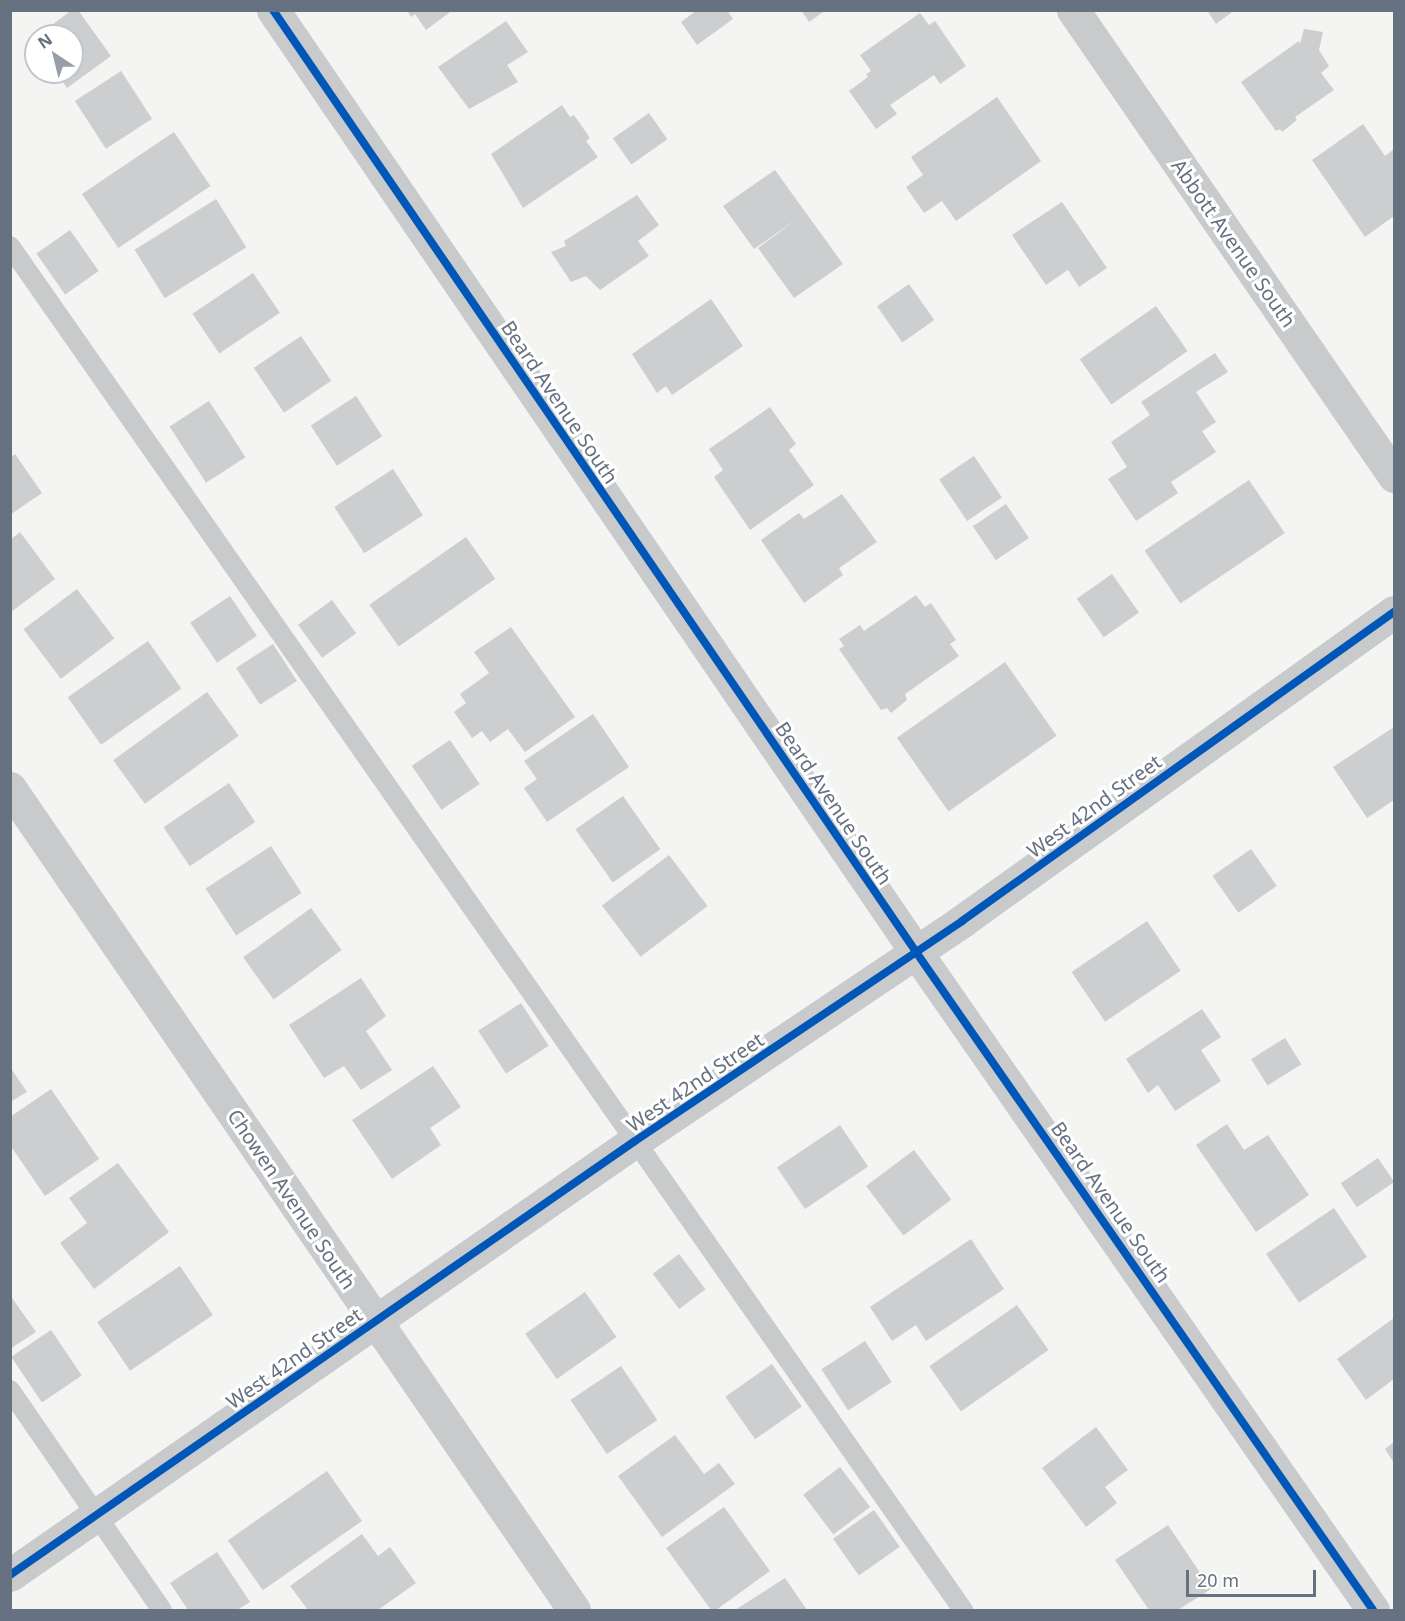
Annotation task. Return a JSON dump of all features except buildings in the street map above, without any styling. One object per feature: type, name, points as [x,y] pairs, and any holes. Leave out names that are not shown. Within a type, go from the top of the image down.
[{"type":"street","name":"Beard Avenue South","points":[[273,10],[916,952],[1373,1611]]},
{"type":"street","name":"Abbott Avenue South","points":[[1073,10],[1395,476]]},
{"type":"street","name":"West 42nd Street","points":[[10,1575],[635,1141],[916,952],[1395,612]]},
{"type":"street","name":"Chowen Avenue South","points":[[10,788],[573,1611]]},
{"type":"lane","points":[[10,246],[963,1611]]},
{"type":"lane","points":[[10,1390],[162,1611]]},
{"type":"cycle path","points":[[273,10],[916,952],[1373,1610]]},
{"type":"cycle path","points":[[10,1575],[635,1141],[962,921],[1394,612]]}]
